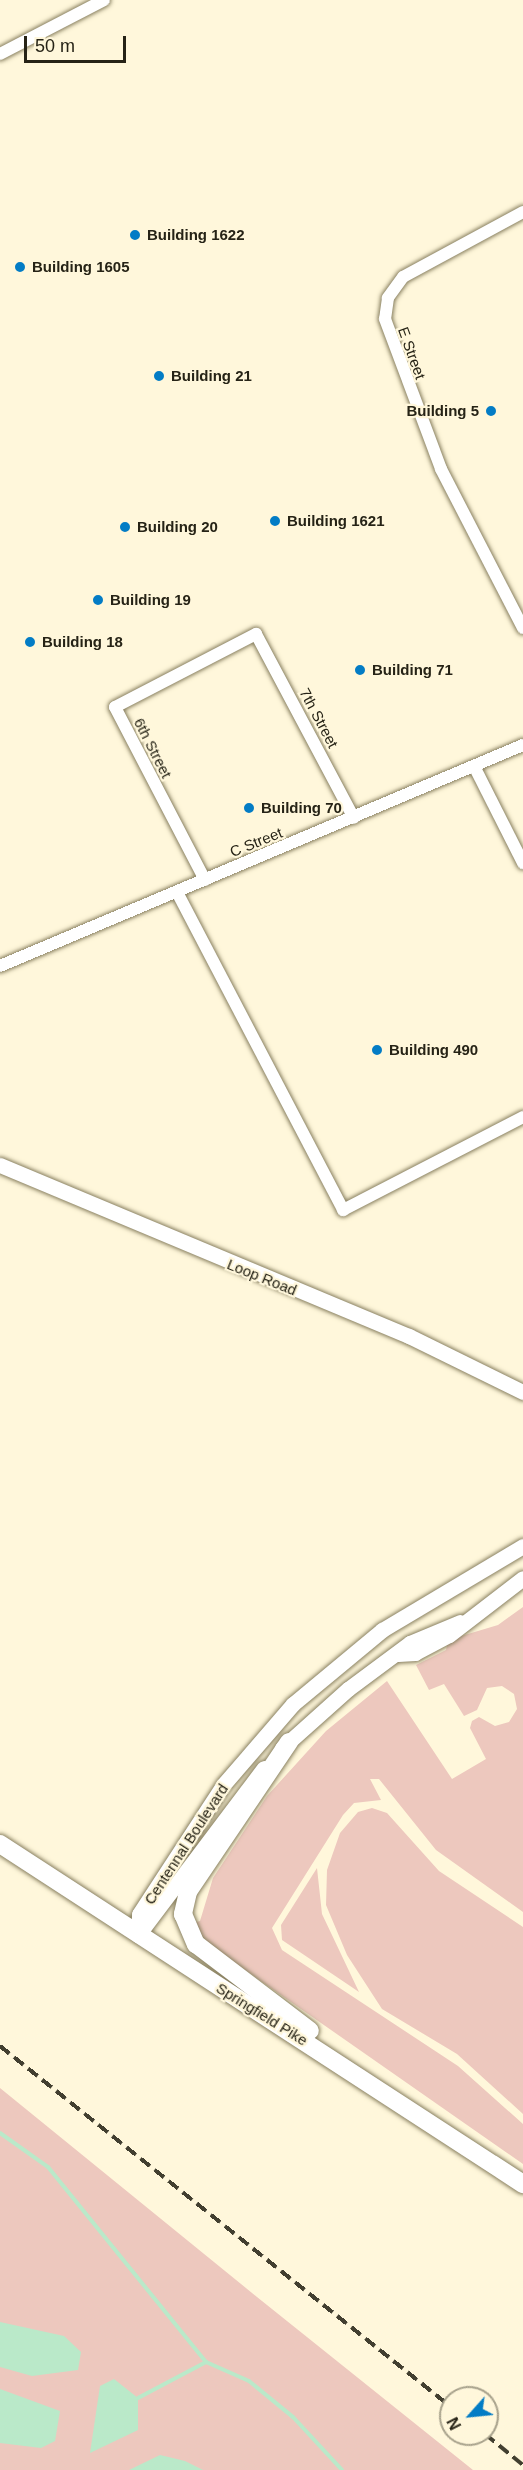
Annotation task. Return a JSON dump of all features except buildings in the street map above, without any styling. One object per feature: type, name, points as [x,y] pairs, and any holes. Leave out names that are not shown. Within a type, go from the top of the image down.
[{"type":"main road","points":[[289,1742],[188,1892],[185,1927],[196,1944],[384,2090]]},
{"type":"main road","name":"Springfield Pike","points":[[0,1844],[138,1935],[384,2090],[523,2184]]},
{"type":"street","points":[[0,54],[105,0]]},
{"type":"street","name":"E Street","points":[[523,212],[403,277],[388,298],[385,319],[438,461],[523,628]]},
{"type":"street","name":"7th Street","points":[[256,634],[354,818]]},
{"type":"street","name":"6th Street","points":[[205,880],[115,707],[256,634]]},
{"type":"street","name":"C Street","points":[[0,966],[523,745]]},
{"type":"street","points":[[474,766],[523,863]]},
{"type":"street","points":[[177,892],[343,1210],[523,1117]]},
{"type":"street","name":"Loop Road","points":[[0,1165],[409,1336],[523,1392]]},
{"type":"street","name":"Centennal Boulevard","points":[[138,1935],[139,1914],[217,1794],[294,1704],[382,1630],[523,1546]]},
{"type":"street","name":"Centennal Boulevard","points":[[138,1935],[236,1800],[289,1742],[348,1689],[398,1654],[439,1641],[460,1622],[523,1578]]},
{"type":"shaded area","points":[[523,1607],[523,1912],[436,1850],[379,1779],[370,1779],[381,1800],[354,1803],[343,1815],[272,1928],[282,1950],[458,2066],[523,2124],[523,2164],[205,1942],[193,1923],[200,1921],[213,1878],[267,1796],[326,1731],[387,1681],[452,1779],[486,1759],[470,1728],[472,1721],[479,1717],[495,1726],[509,1722],[517,1709],[514,1694],[502,1686],[487,1688],[477,1710],[464,1716],[444,1684],[429,1690],[416,1665],[446,1650],[448,1640],[498,1625]]},
{"type":"shaded area","points":[[372,1808],[387,1813],[439,1871],[523,1927],[523,2114],[457,2054],[382,2009],[347,1955],[326,1905],[327,1870],[340,1833],[358,1812]]},
{"type":"shaded area","points":[[317,1868],[322,1914],[359,1992],[282,1940],[281,1925]]},
{"type":"shaded area","points":[[0,2088],[439,2443],[439,2446],[443,2446],[473,2470],[0,2470]]},
{"type":"shaded area","points":[[0,2322],[64,2336],[81,2352],[78,2370],[32,2376],[0,2367]]},
{"type":"shaded area","points":[[114,2379],[138,2398],[138,2430],[90,2453],[100,2386]]},
{"type":"shaded area","points":[[0,2389],[60,2411],[55,2441],[41,2448],[0,2443]]},
{"type":"shaded area","points":[[160,2455],[185,2461],[203,2470],[129,2470]]},
{"type":"waterway","points":[[0,2133],[48,2167],[206,2362],[249,2381],[293,2417],[342,2470]]},
{"type":"waterway","points":[[138,2398],[206,2362]]},
{"type":"railway","points":[[0,2046],[439,2397]]},
{"type":"railway","points":[[499,2445],[523,2465]]},
{"type":"place","name":"Building 1622","points":[[135,235]]},
{"type":"place","name":"Building 1605","points":[[20,267]]},
{"type":"place","name":"Building 21","points":[[159,376]]},
{"type":"place","name":"Building 5","points":[[491,411]]},
{"type":"place","name":"Building 1621","points":[[275,521]]},
{"type":"place","name":"Building 20","points":[[125,527]]},
{"type":"place","name":"Building 19","points":[[98,600]]},
{"type":"place","name":"Building 18","points":[[30,642]]},
{"type":"place","name":"Building 71","points":[[360,670]]},
{"type":"place","name":"Building 70","points":[[249,808]]},
{"type":"place","name":"Building 490","points":[[377,1050]]}]
